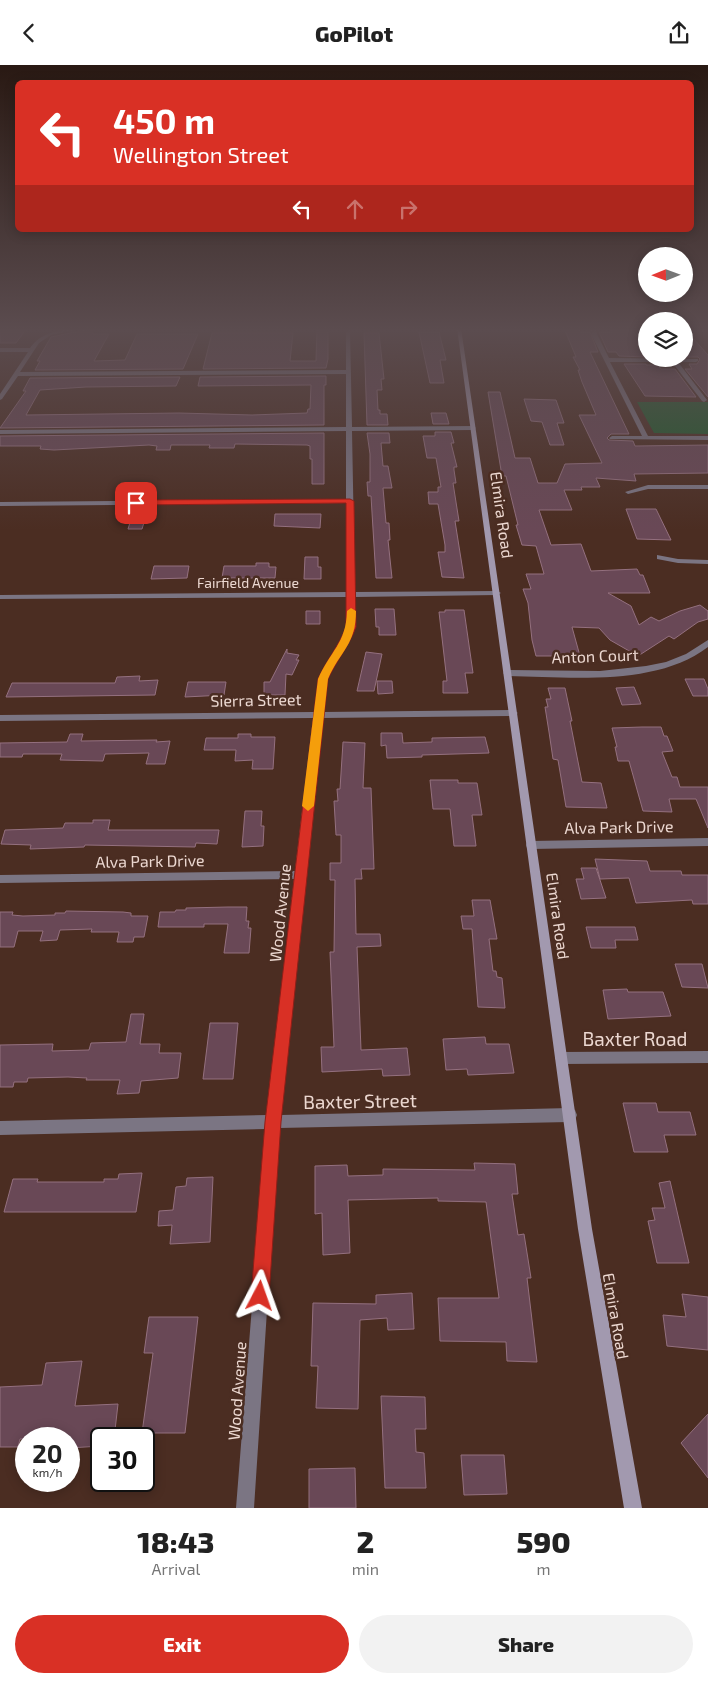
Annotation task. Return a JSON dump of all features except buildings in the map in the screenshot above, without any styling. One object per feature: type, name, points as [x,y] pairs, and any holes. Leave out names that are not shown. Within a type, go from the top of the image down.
[{"type":"street","name":"Wood Avenue","points":[[245,1508],[273,1122],[318,714],[323,679],[345,643],[351,627],[349,395]]},
{"type":"street","name":"Elmira Road","points":[[468,395],[592,1273],[633,1508]]},
{"type":"street","points":[[625,395],[646,438]]},
{"type":"street","points":[[701,395],[704,400]]},
{"type":"street","points":[[0,432],[473,428]]},
{"type":"street","points":[[612,438],[708,438]]},
{"type":"street","points":[[628,492],[648,487],[708,487]]},
{"type":"street","points":[[0,504],[350,501]]},
{"type":"street","points":[[660,557],[678,561],[708,562]]},
{"type":"street","name":"Fairfield Avenue","points":[[0,597],[497,593]]},
{"type":"street","name":"Anton Court","points":[[508,673],[613,673],[643,670],[669,664],[691,655],[708,643]]},
{"type":"street","name":"Sierra Street","points":[[0,718],[513,713]]},
{"type":"street","name":"Alva Park Drive","points":[[532,845],[708,842]]},
{"type":"street","name":"Alva Park Drive","points":[[0,879],[300,875]]},
{"type":"street","name":"Baxter Road","points":[[562,1058],[708,1057]]},
{"type":"street","name":"Baxter Street","points":[[0,1129],[570,1115]]},
{"type":"green space","points":[[637,402],[708,402],[708,434],[654,433]]},
{"type":"slow traffic","points":[[308,806],[323,679],[345,643],[351,627],[351,611]]},
{"type":"route","points":[[136,503],[350,501],[351,627],[345,643],[323,679],[318,714],[273,1122],[260,1296]]}]
